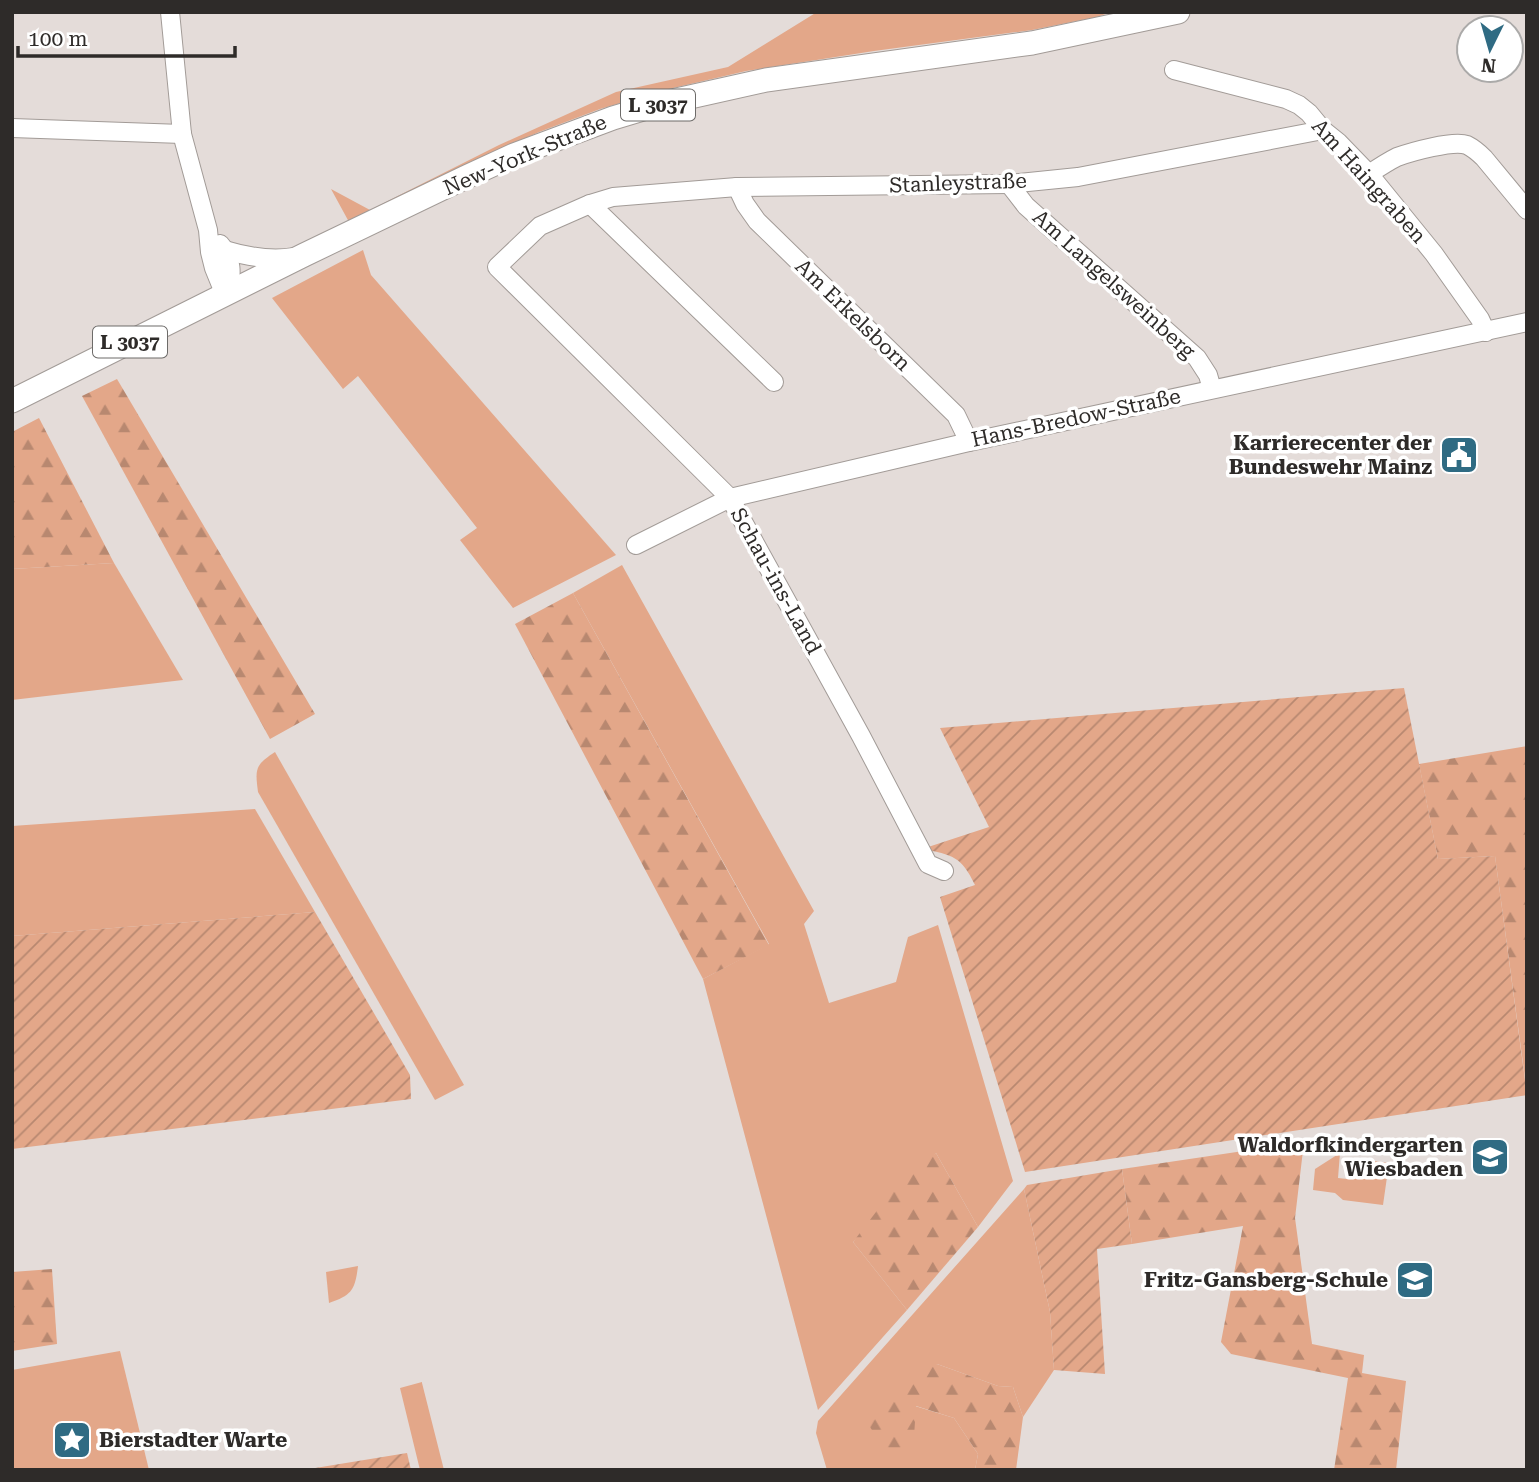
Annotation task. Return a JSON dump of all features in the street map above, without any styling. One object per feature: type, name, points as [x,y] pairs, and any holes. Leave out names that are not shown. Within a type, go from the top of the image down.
[{"type":"main road","name":"New-York-Straße","points":[[1120,24],[1153,12]]},
{"type":"main road","name":"New-York-Straße","points":[[12,401],[514,155],[613,118],[663,103],[766,80],[1032,43],[1178,12]]},
{"type":"street","points":[[170,12],[182,134],[208,230],[214,268],[226,294]]},
{"type":"street","name":"Am Haingraben","points":[[1174,71],[1286,99],[1309,113],[1368,174],[1434,254],[1480,319],[1486,332]]},
{"type":"street","points":[[12,128],[182,134]]},
{"type":"street","name":"Stanleystraße","points":[[497,267],[540,226],[590,204],[626,195],[737,187],[1009,184],[1078,177],[1323,130]]},
{"type":"street","points":[[1368,174],[1400,156],[1450,144],[1465,145],[1484,158],[1527,210]]},
{"type":"street","name":"Am Langelsweinberg","points":[[1009,184],[1026,206],[1197,358],[1208,375],[1212,389]]},
{"type":"street","name":"Am Erkelsborn","points":[[737,187],[757,221],[956,415],[968,442]]},
{"type":"street","points":[[590,204],[774,382]]},
{"type":"street","points":[[208,230],[231,261],[232,273],[226,294]]},
{"type":"street","points":[[225,250],[270,259],[304,256]]},
{"type":"street","name":"Schau-ins-Land","points":[[497,267],[730,498],[928,864],[944,872]]},
{"type":"street","name":"Hans-Bredow-Straße","points":[[636,545],[730,498],[968,442],[1527,322]]},
{"type":"green space","points":[[817,12],[1111,12],[1032,30],[746,71],[669,89],[600,109],[539,132],[349,222],[331,189],[370,210],[499,145],[616,92],[728,67]]},
{"type":"green space","points":[[363,250],[371,275],[616,555],[513,608],[460,540],[477,528],[358,376],[343,389],[272,298]]},
{"type":"green space","points":[[117,379],[315,714],[270,739],[82,396]]},
{"type":"green space","points":[[39,418],[114,563],[12,569],[12,432]]},
{"type":"green space","points":[[114,563],[183,680],[12,700],[12,569]]},
{"type":"green space","points":[[622,565],[814,911],[804,924],[829,1003],[896,982],[908,937],[938,925],[1013,1181],[978,1227],[936,1153],[853,1242],[907,1310],[818,1410],[703,979],[769,944],[573,593]]},
{"type":"green space","points":[[573,593],[769,945],[703,979],[515,624]]},
{"type":"green space","points":[[1404,688],[1438,859],[1495,856],[1527,1095],[1025,1172],[940,897],[975,885],[955,858],[922,849],[989,827],[940,728]]},
{"type":"green space","points":[[1527,746],[1527,1093],[1495,856],[1438,859],[1419,764]]},
{"type":"green space","points":[[275,752],[464,1085],[435,1100],[258,792],[258,768],[263,760]]},
{"type":"green space","points":[[255,809],[315,912],[12,936],[12,826]]},
{"type":"green space","points":[[315,912],[410,1075],[411,1099],[12,1149],[12,936]]},
{"type":"green space","points":[[1304,1142],[1295,1218],[1312,1344],[1364,1355],[1362,1373],[1406,1381],[1396,1470],[1334,1470],[1348,1378],[1231,1354],[1221,1342],[1243,1226],[1132,1244],[1122,1169]]},
{"type":"green space","points":[[936,1153],[978,1227],[907,1310],[853,1242],[902,1178]]},
{"type":"green space","points":[[1340,1153],[1338,1178],[1347,1179],[1350,1158],[1389,1163],[1383,1205],[1343,1200],[1335,1193],[1313,1190],[1315,1169]]},
{"type":"green space","points":[[1122,1169],[1132,1244],[1097,1249],[1105,1374],[1054,1370],[1050,1312],[1024,1189],[1027,1185]]},
{"type":"green space","points":[[1024,1189],[1050,1312],[1054,1370],[1023,1417],[1013,1387],[998,1386],[937,1364],[915,1406],[954,1418],[978,1454],[975,1470],[827,1470],[816,1433],[818,1421]]},
{"type":"green space","points":[[358,1266],[351,1290],[329,1303],[326,1272]]},
{"type":"green space","points":[[52,1269],[57,1344],[12,1351],[12,1272]]},
{"type":"green space","points":[[120,1351],[149,1470],[12,1470],[12,1370]]},
{"type":"green space","points":[[937,1364],[998,1386],[1013,1387],[1023,1417],[1016,1470],[975,1470],[978,1454],[954,1418],[916,1406],[913,1452],[889,1456],[868,1424],[890,1382]]},
{"type":"green space","points":[[422,1382],[444,1470],[420,1470],[400,1388]]},
{"type":"green space","points":[[407,1453],[411,1470],[303,1470]]},
{"type":"place","name":"Karrierecenter der Bundeswehr Mainz","points":[[1459,455]]},
{"type":"place","name":"Waldorfkindergarten Wiesbaden","points":[[1490,1157]]},
{"type":"place","name":"Fritz-Gansberg-Schule","points":[[1415,1280]]},
{"type":"place","name":"Bierstadter Warte","points":[[72,1440]]}]
